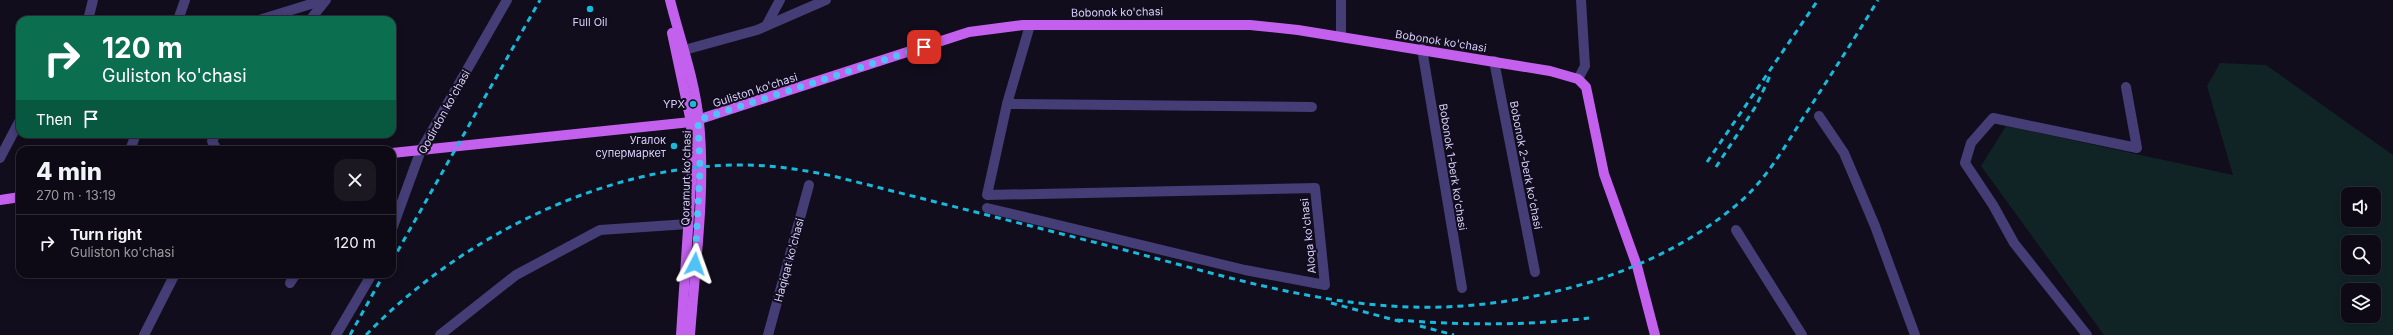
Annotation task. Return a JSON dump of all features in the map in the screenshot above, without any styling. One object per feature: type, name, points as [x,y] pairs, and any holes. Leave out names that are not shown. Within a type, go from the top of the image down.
[{"type":"main road","name":"Qoramurt koʻchasi","points":[[664,0],[681,51]]},
{"type":"main road","name":"Qoramurt koʻchasi","points":[[670,0],[695,121],[699,207],[690,335]]},
{"type":"main road","name":"Bobonok ko'chasi","points":[[1030,25],[1233,24],[1267,26],[1494,61],[1557,72],[1578,79]]},
{"type":"main road","name":"Guliston ko'chasi","points":[[396,153],[695,121],[969,32],[993,28],[1030,25]]},
{"type":"main road","points":[[1578,79],[1587,92],[1604,174],[1637,266],[1655,335]]},
{"type":"main road","name":"Qoramurt koʻchasi","points":[[681,335],[695,121]]},
{"type":"main road","points":[[0,200],[16,198]]},
{"type":"street","points":[[89,16],[93,0]]},
{"type":"street","points":[[179,16],[185,0]]},
{"type":"street","points":[[272,16],[325,0]]},
{"type":"street","points":[[313,16],[325,0]]},
{"type":"street","name":"Qodirdon ko'chasi","points":[[396,218],[421,150],[507,0]]},
{"type":"street","points":[[766,26],[780,0]]},
{"type":"street","points":[[681,51],[766,26],[826,0]]},
{"type":"street","points":[[1341,0],[1341,37]]},
{"type":"street","points":[[1578,79],[1585,66],[1580,0]]},
{"type":"street","points":[[1030,25],[1007,104],[1312,107]]},
{"type":"street","name":"Bobonok 1-berk koʻchasi","points":[[1422,49],[1462,288]]},
{"type":"street","name":"Bobonok 2-berk koʻchasi","points":[[1494,61],[1535,272]]},
{"type":"street","points":[[2086,335],[2014,243],[1993,205],[1965,163],[1971,143],[1994,118],[2136,148],[2126,87]]},
{"type":"street","name":"Aloqa ko'chasi","points":[[987,208],[1245,270],[1326,285],[1315,188],[987,195],[1007,104]]},
{"type":"street","points":[[1819,116],[1844,153],[1875,226],[1915,335]]},
{"type":"street","points":[[0,158],[16,128]]},
{"type":"street","name":"Haqiqat ko'chasi","points":[[768,335],[809,185]]},
{"type":"street","points":[[440,335],[516,275],[600,230],[688,224]]},
{"type":"street","points":[[1736,230],[1802,335]]},
{"type":"street","points":[[144,335],[173,278]]},
{"type":"street","points":[[336,335],[370,278]]},
{"type":"green space","points":[[2220,63],[2266,65],[2393,155],[2393,335],[2104,335],[1981,166],[2006,126],[2233,175],[2207,86]]},
{"type":"railway","points":[[396,254],[540,0]]},
{"type":"railway","points":[[1707,162],[1818,0]]},
{"type":"railway","points":[[366,335],[404,300],[445,267],[490,238],[538,213],[588,193],[640,177],[691,168],[743,165],[788,168],[833,176],[1226,277],[1299,294],[1373,305],[1410,307],[1477,305],[1522,299],[1587,283],[1628,269],[1687,240],[1723,216],[1740,202],[1758,184],[1780,154],[1878,0]]},
{"type":"railway","points":[[1716,167],[1756,106],[1770,76]]},
{"type":"railway","points":[[350,335],[382,278]]},
{"type":"railway","points":[[1331,303],[1402,322]]},
{"type":"railway","points":[[1397,320],[1493,324],[1565,321],[1589,318]]},
{"type":"railway","points":[[1420,326],[1454,335]]},
{"type":"place","name":"Full Oil","points":[[590,9]]},
{"type":"place","name":"YPX","points":[[693,104]]},
{"type":"place","name":"Угалок супермаркет","points":[[674,146]]},
{"type":"route","points":[[695,264],[700,168],[698,120],[924,47]]}]
